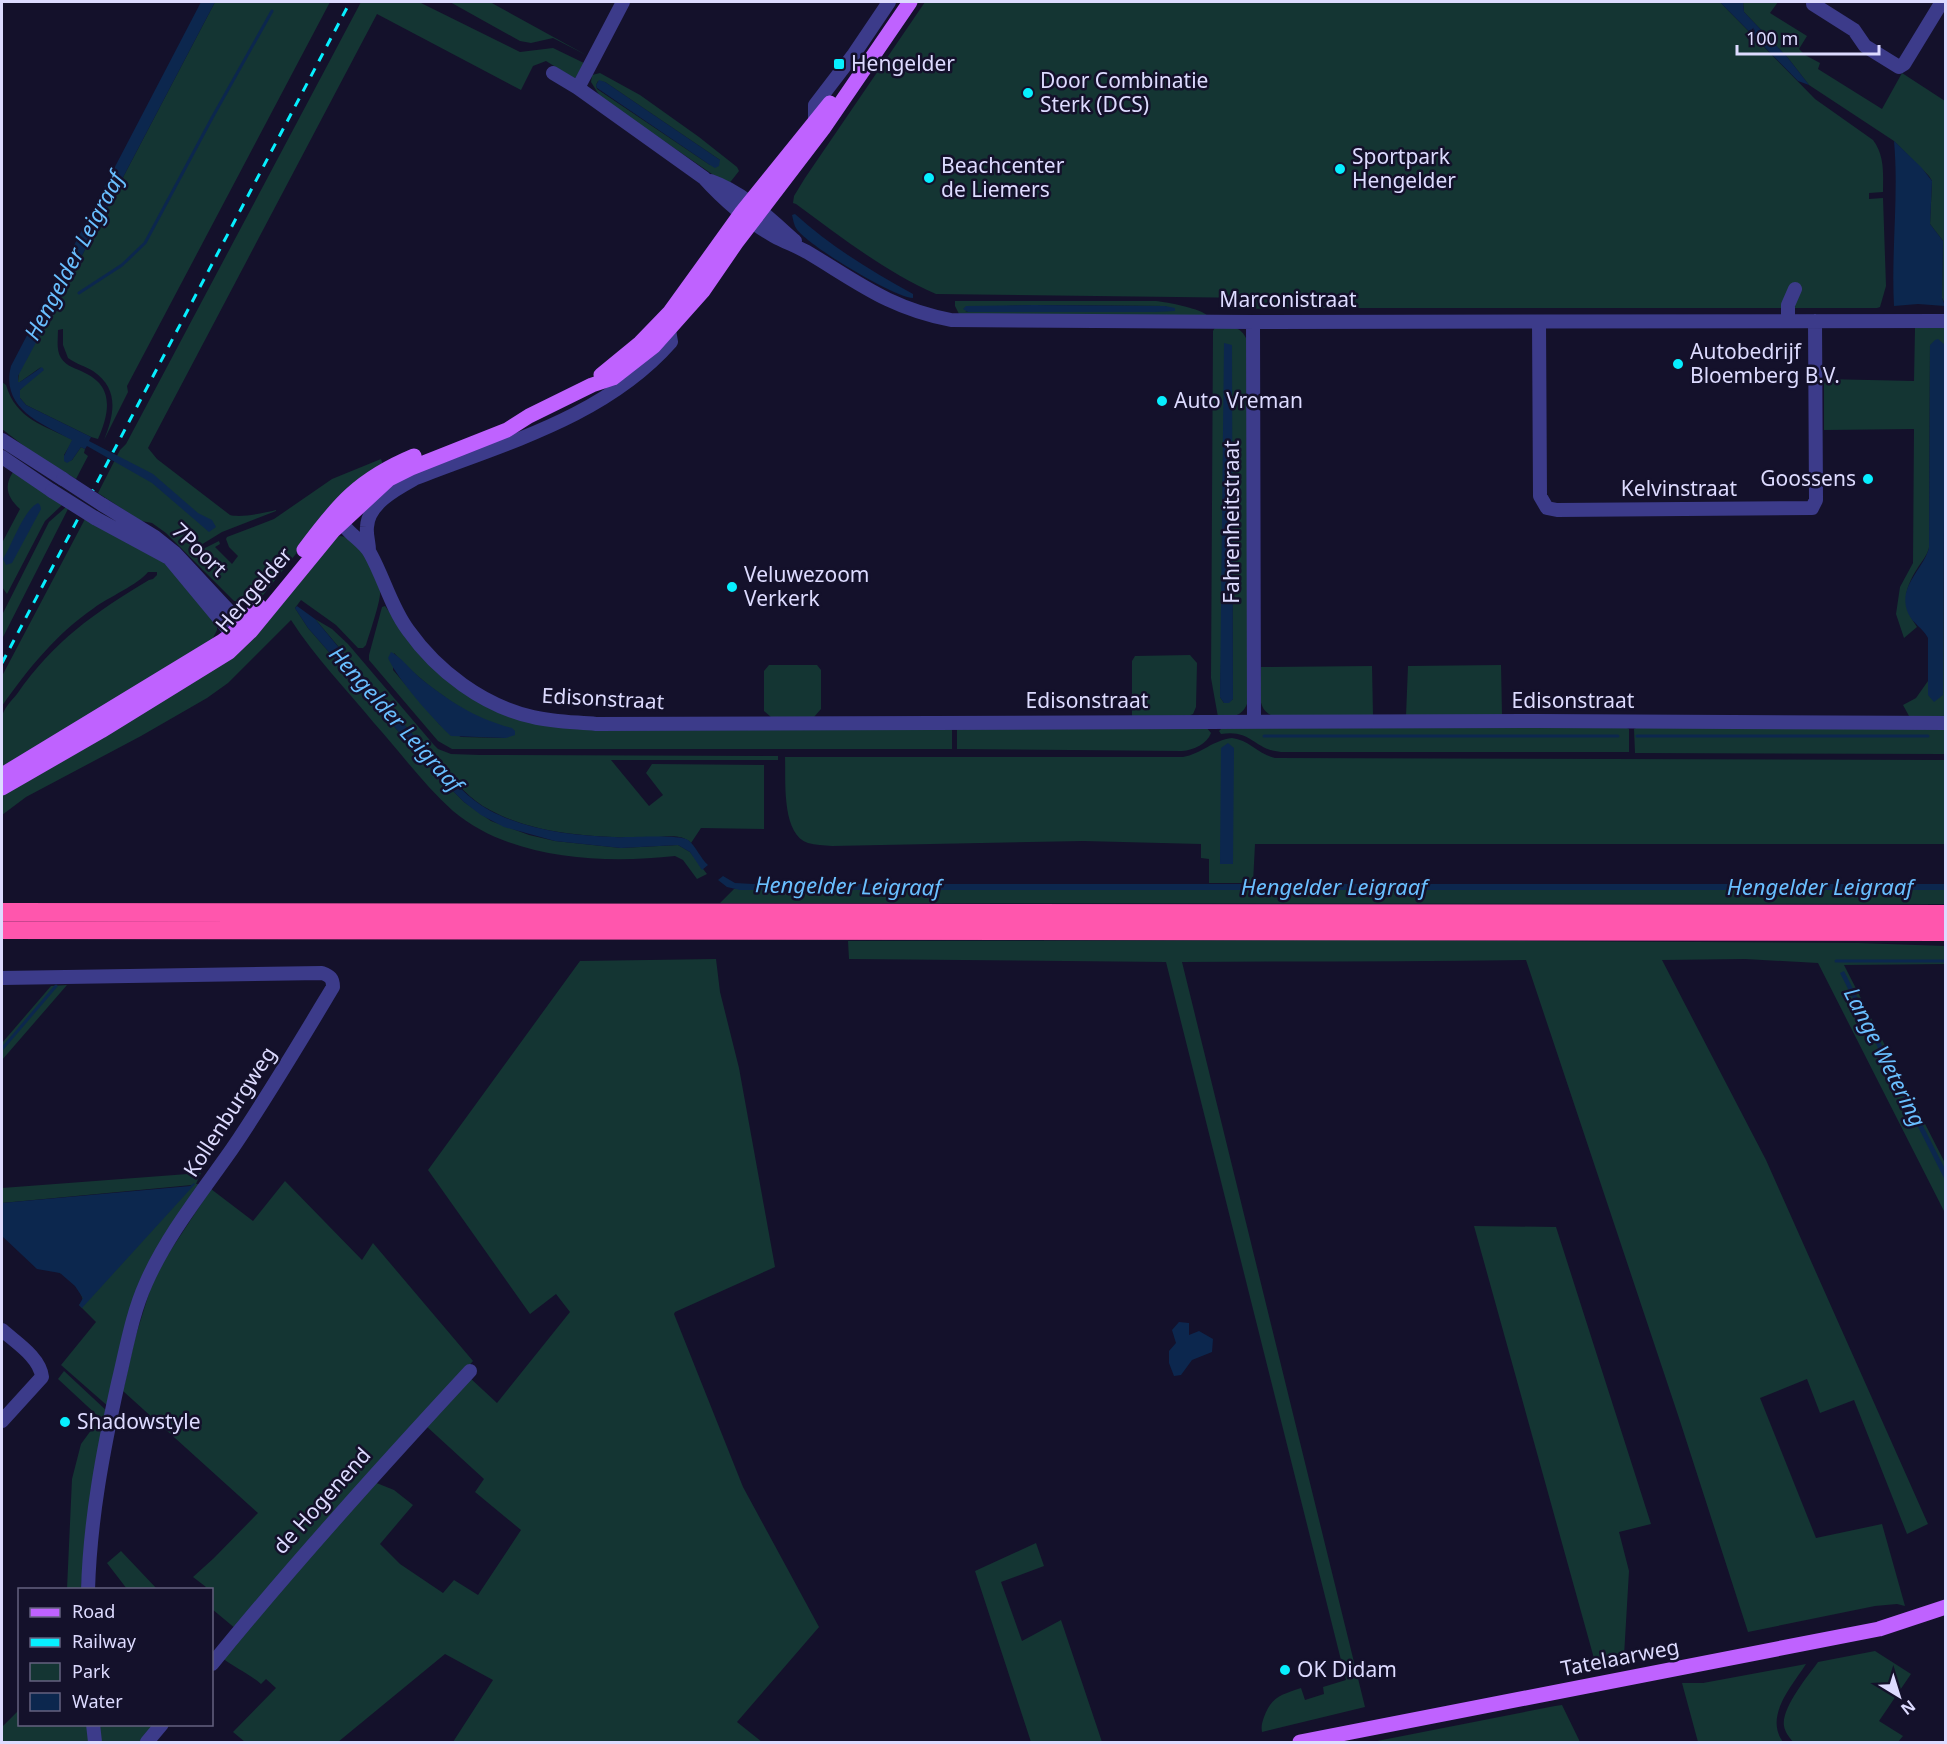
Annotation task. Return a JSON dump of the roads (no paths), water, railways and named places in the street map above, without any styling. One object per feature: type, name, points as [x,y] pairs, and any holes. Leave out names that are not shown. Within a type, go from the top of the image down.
[{"type":"highway","points":[[2,912],[1946,914]]},
{"type":"highway","points":[[2,930],[1946,932]]},
{"type":"main road","name":"Hengelder","points":[[2,775],[239,632],[282,594],[316,550],[344,526],[389,479],[507,430],[529,416],[592,385],[613,378],[633,364],[669,330],[703,291],[751,212],[815,122],[864,61],[904,2]]},
{"type":"main road","name":"Hengelder","points":[[592,385],[603,372],[660,324],[751,212],[823,129],[910,2]]},
{"type":"main road","name":"Hengelder","points":[[2,788],[59,756],[229,652],[239,632],[340,503],[369,479],[393,465],[510,418],[529,416]]},
{"type":"main road","name":"Tatelaarweg","points":[[1300,1743],[1880,1629],[1946,1607]]},
{"type":"street","points":[[578,88],[623,2]]},
{"type":"street","name":"Hengelder","points":[[815,122],[814,105],[854,54],[890,2]]},
{"type":"street","points":[[1815,2],[1813,4],[1854,30],[1865,46],[1899,67],[1904,64],[1939,3]]},
{"type":"street","name":"Marconistraat","points":[[553,73],[578,88],[704,178],[726,187],[751,212],[806,251],[877,295],[909,310],[951,320],[1946,321]]},
{"type":"street","points":[[1788,321],[1788,305],[1796,289]]},
{"type":"street","name":"Kelvinstraat","points":[[1539,322],[1540,496],[1547,508],[1569,510],[1812,508],[1816,500],[1815,321]]},
{"type":"street","name":"Fahrenheitstraat","points":[[1253,322],[1254,723]]},
{"type":"street","name":"Hengelder","points":[[344,526],[355,528],[369,518],[377,505],[394,491],[416,478],[564,420],[596,402],[661,353],[671,342],[669,330]]},
{"type":"street","name":"7Poort","points":[[2,440],[155,537],[175,553],[239,632]]},
{"type":"street","name":"7Poort","points":[[2,457],[95,518],[169,558],[210,605],[239,632]]},
{"type":"street","points":[[340,503],[339,517],[344,526]]},
{"type":"street","points":[[369,518],[366,526],[369,551]]},
{"type":"street","name":"Edisonstraat","points":[[344,526],[369,551],[388,595],[407,630],[430,656],[453,678],[484,698],[506,709],[533,717],[596,724],[1561,721],[1946,723]]},
{"type":"street","name":"Kollenburgweg","points":[[2,978],[322,973],[333,981],[333,987],[265,1101],[167,1244],[145,1284],[129,1336],[111,1413],[94,1509],[89,1551],[88,1588]]},
{"type":"street","points":[[2,1330],[35,1360],[42,1371],[42,1377],[2,1421]]},
{"type":"street","name":"de Hogenend","points":[[213,1663],[278,1583],[349,1502],[470,1371]]},
{"type":"street","points":[[93,1726],[95,1743]]},
{"type":"street","points":[[147,1743],[161,1726]]},
{"type":"water","name":"Hengelder Leigraaf","points":[[201,2],[215,2],[57,306],[18,376],[18,382],[42,367],[44,370],[20,390],[20,398],[26,405],[91,437],[89,441],[153,474],[198,513],[212,520],[216,527],[209,532],[152,483],[87,446],[85,449],[81,447],[72,460],[67,463],[64,461],[72,440],[26,413],[12,393],[9,381],[11,366]]},
{"type":"water","points":[[1720,2],[1743,2],[1744,12],[1788,58],[1809,85],[1798,81]]},
{"type":"water","points":[[599,80],[720,160],[719,166],[715,168],[710,165],[597,88]]},
{"type":"water","points":[[1894,141],[1932,181],[1930,224],[1943,241],[1942,298],[1945,306],[1918,304],[1894,306],[1896,182]]},
{"type":"water","points":[[795,214],[851,257],[913,294],[913,298],[903,296],[870,280],[816,246],[796,228],[792,215]]},
{"type":"water","points":[[966,306],[1165,306],[1175,308],[1175,311],[968,312],[963,309]]},
{"type":"water","points":[[1938,339],[1945,345],[1943,695],[1934,702],[1928,695],[1928,638],[1910,617],[1905,604],[1908,587],[1929,548],[1930,345]]},
{"type":"water","points":[[1224,343],[1232,345],[1233,699],[1229,703],[1224,703],[1220,697]]},
{"type":"water","points":[[38,503],[41,509],[12,563],[6,565],[3,559],[19,528],[28,512]]},
{"type":"water","name":"Hengelder Leigraaf","points":[[297,606],[315,619],[459,787],[489,810],[518,823],[550,831],[599,836],[683,838],[691,843],[708,865],[702,870],[690,852],[678,845],[621,848],[555,841],[504,827],[481,815],[464,802],[434,772],[308,628],[295,608]]},
{"type":"water","points":[[391,652],[451,701],[474,714],[512,728],[515,735],[506,738],[451,736],[399,677],[388,658]]},
{"type":"water","points":[[1228,743],[1234,748],[1233,864],[1220,864],[1221,748]]},
{"type":"water","name":"Hengelder Leigraaf","points":[[723,876],[735,883],[753,884],[1945,884],[1946,890],[740,890],[727,887],[718,880]]},
{"type":"water","name":"Lange Wetering","points":[[1844,971],[1945,1169],[1945,1180],[1840,973]]},
{"type":"water","points":[[194,1183],[82,1308],[79,1305],[83,1298],[75,1286],[60,1273],[37,1269],[2,1236],[2,1203],[190,1186]]},
{"type":"water","points":[[1179,1322],[1189,1323],[1189,1335],[1199,1331],[1213,1339],[1212,1352],[1192,1360],[1181,1375],[1174,1376],[1169,1363],[1169,1351],[1176,1343],[1172,1330]]},
{"type":"waterway","name":"Hengelder Leigraaf","points":[[79,293],[122,265],[145,243],[272,11]]},
{"type":"waterway","points":[[1264,736],[1618,736]]},
{"type":"waterway","points":[[1637,736],[1928,736]]},
{"type":"waterway","points":[[1836,961],[1946,961]]},
{"type":"waterway","points":[[2,1049],[56,986]]},
{"type":"railway","points":[[2,663],[350,2]]},
{"type":"place","name":"Hengelder","points":[[839,64]]},
{"type":"place","name":"Door Combinatie Sterk (DCS)","points":[[1028,93]]},
{"type":"place","name":"Sportpark Hengelder","points":[[1340,169]]},
{"type":"place","name":"Beachcenter de Liemers","points":[[929,178]]},
{"type":"place","name":"Autobedrijf Bloemberg B.V.","points":[[1678,364]]},
{"type":"place","name":"Auto Vreman","points":[[1162,401]]},
{"type":"place","name":"Goossens","points":[[1868,479]]},
{"type":"place","name":"Veluwezoom Verkerk","points":[[732,587]]},
{"type":"place","name":"Shadowstyle","points":[[65,1422]]},
{"type":"place","name":"OK Didam","points":[[1285,1670]]}]
